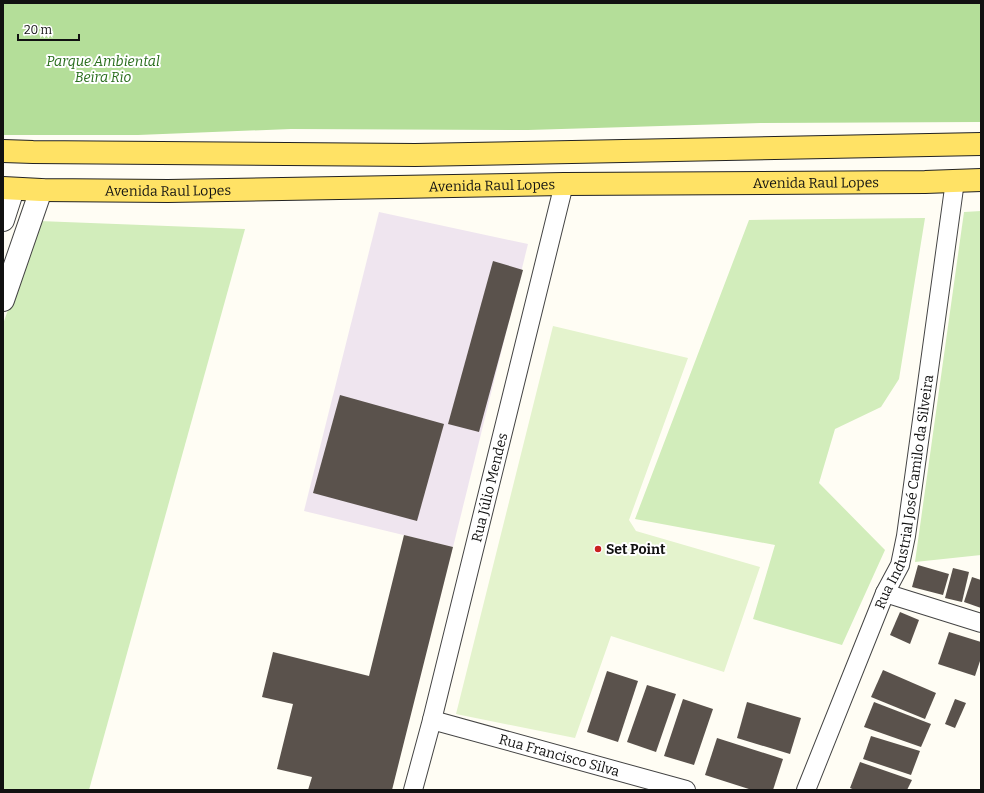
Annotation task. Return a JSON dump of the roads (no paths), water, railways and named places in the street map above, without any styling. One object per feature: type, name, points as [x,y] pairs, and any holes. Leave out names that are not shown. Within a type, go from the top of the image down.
[{"type":"main road","points":[[3,151],[415,155],[981,144]]},
{"type":"main road","name":"Avenida Raul Lopes","points":[[8,188],[41,190],[168,191],[564,184],[918,182],[981,180]]},
{"type":"street","name":"Rua Industrial José Camilo da Silveira","points":[[806,790],[885,593],[900,566],[906,536],[955,180]]},
{"type":"street","name":"Rua Júlio Mendes","points":[[413,790],[432,720],[564,184]]},
{"type":"street","points":[[3,220],[8,188]]},
{"type":"street","points":[[3,300],[41,190]]},
{"type":"street","points":[[885,593],[981,623]]},
{"type":"street","name":"Rua Francisco Silva","points":[[432,720],[686,790]]},
{"type":"place","name":"Set Point","points":[[598,549]]},
{"type":"park label","name":"Parque Ambiental Beira Rio","points":[[103,70]]}]
